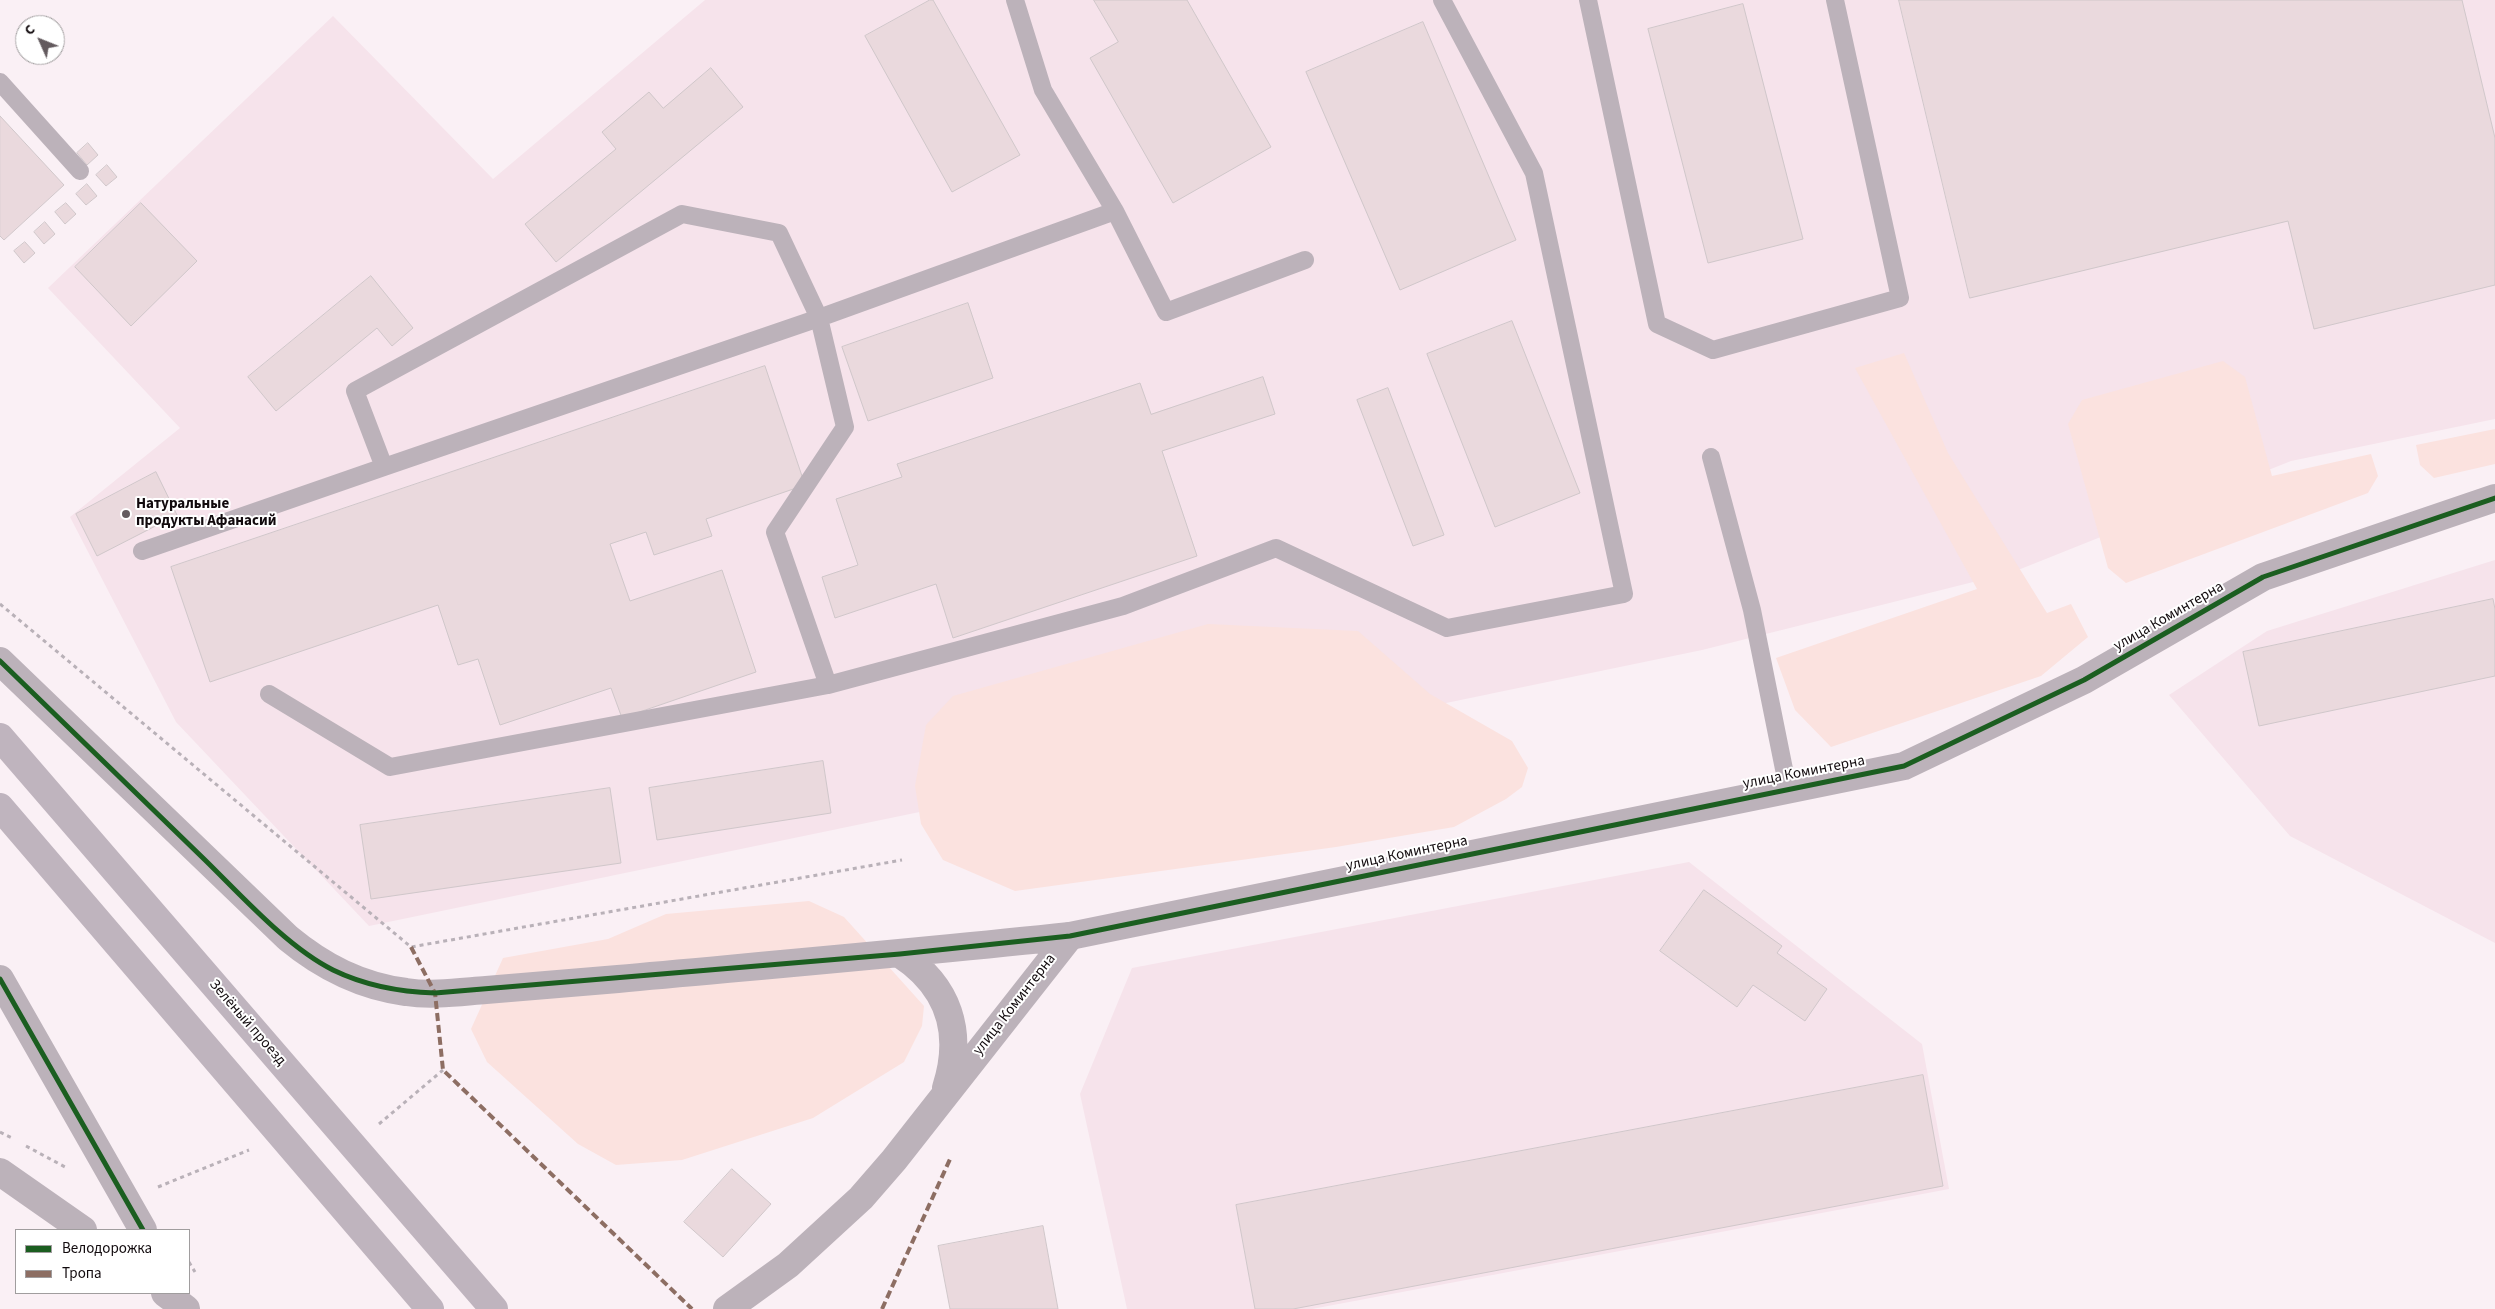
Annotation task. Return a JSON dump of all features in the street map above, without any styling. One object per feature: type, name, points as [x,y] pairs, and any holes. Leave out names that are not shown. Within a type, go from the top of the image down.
[{"type":"main road","name":"Зелёный проезд","points":[[0,737],[494,1309]]},
{"type":"main road","points":[[0,807],[430,1309]]},
{"type":"street","name":"улица Коминтерна","points":[[727,1309],[788,1266],[844,1216],[883,1173],[1070,936],[1904,766],[2084,680],[2263,577],[2495,498]]},
{"type":"street","points":[[0,661],[288,938],[324,964],[356,980],[382,988],[435,993],[900,954],[1070,936]]},
{"type":"street","name":"улица Коминтерна","points":[[900,954],[930,979],[944,1000],[950,1019],[954,1038],[953,1064],[940,1100]]},
{"type":"street","points":[[0,979],[142,1229]]},
{"type":"street","points":[[0,1172],[83,1229]]},
{"type":"street","points":[[166,1294],[187,1309]]},
{"type":"street","points":[[179,1294],[187,1309]]},
{"type":"lane","points":[[1015,0],[1043,90],[1115,211],[1166,312],[1305,260]]},
{"type":"lane","points":[[269,694],[390,767],[828,685],[1123,606],[1276,548],[1447,628],[1624,594],[1534,173],[1442,0]]},
{"type":"lane","points":[[1588,0],[1657,324],[1713,350],[1900,298],[1835,0]]},
{"type":"lane","points":[[0,82],[80,171]]},
{"type":"lane","points":[[142,551],[820,318],[1115,211]]},
{"type":"lane","points":[[384,467],[355,391],[682,214],[779,233],[820,318],[845,427],[775,532],[828,685]]},
{"type":"lane","points":[[1711,457],[1752,610],[1788,789]]},
{"type":"path","points":[[0,604],[411,947],[902,860]]},
{"type":"path","points":[[378,1125],[443,1070]]},
{"type":"path","points":[[190,1174],[252,1149]]},
{"type":"shaded area","points":[[705,0],[2495,0],[2495,419],[2291,461],[2013,572],[1702,650],[369,926],[176,722],[70,517],[180,428],[48,288],[333,16],[493,179]]},
{"type":"shaded area","points":[[1904,353],[1948,453],[2047,613],[2071,604],[2088,637],[2041,676],[1831,747],[1795,710],[1776,658],[1977,589],[1855,368]]},
{"type":"shaded area","points":[[2223,361],[2245,377],[2272,476],[2371,454],[2378,476],[2368,493],[2126,583],[2108,568],[2068,424],[2082,400]]},
{"type":"shaded area","points":[[2495,429],[2495,464],[2434,478],[2420,465],[2416,445]]},
{"type":"shaded area","points":[[2495,560],[2495,943],[2290,836],[2169,695],[2267,631]]},
{"type":"shaded area","points":[[1208,624],[1358,631],[1430,694],[1512,741],[1528,768],[1522,787],[1506,799],[1454,827],[1336,847],[1015,891],[943,860],[921,824],[915,786],[926,725],[953,696]]},
{"type":"shaded area","points":[[1689,862],[1922,1044],[1949,1189],[1312,1309],[1127,1309],[1080,1094],[1132,968]]},
{"type":"shaded area","points":[[809,901],[844,917],[924,1006],[922,1026],[904,1062],[813,1118],[682,1160],[616,1165],[578,1144],[487,1062],[471,1029],[503,958],[608,939],[666,914]]},
{"type":"building","points":[[933,0],[1020,155],[952,192],[865,36]]},
{"type":"building","points":[[1094,0],[1187,0],[1271,147],[1173,203],[1090,58],[1118,42]]},
{"type":"building","points":[[1899,0],[2462,0],[2495,138],[2495,285],[2314,329],[2288,221],[1970,298]]},
{"type":"building","points":[[1743,4],[1803,239],[1708,263],[1648,29]]},
{"type":"building","points":[[1423,22],[1516,240],[1400,290],[1306,72]]},
{"type":"building","points":[[711,68],[743,107],[556,262],[525,224],[616,149],[602,132],[649,92],[663,108]]},
{"type":"building","points":[[0,116],[64,185],[4,240],[0,236]]},
{"type":"building","points":[[88,143],[98,155],[87,165],[77,153]]},
{"type":"building","points":[[107,165],[117,177],[106,186],[96,175]]},
{"type":"building","points":[[87,184],[97,196],[86,205],[76,194]]},
{"type":"building","points":[[66,203],[76,214],[65,224],[55,212]]},
{"type":"building","points":[[141,203],[197,261],[131,326],[75,267]]},
{"type":"building","points":[[45,222],[55,234],[44,244],[34,232]]},
{"type":"building","points":[[25,242],[35,253],[24,263],[14,251]]},
{"type":"building","points":[[371,276],[413,328],[392,346],[377,328],[276,411],[248,377]]},
{"type":"building","points":[[968,303],[993,378],[868,421],[842,347]]},
{"type":"building","points":[[1512,321],[1580,493],[1495,527],[1427,354]]},
{"type":"building","points":[[765,366],[805,485],[706,519],[712,536],[654,555],[646,532],[610,544],[630,601],[722,570],[756,672],[622,718],[611,688],[500,725],[478,659],[458,665],[438,605],[210,682],[171,567]]},
{"type":"building","points":[[1263,377],[1275,414],[1162,451],[1197,556],[953,638],[936,584],[835,618],[822,577],[858,565],[836,499],[902,477],[897,464],[1140,383],[1151,414]]},
{"type":"building","points":[[1388,388],[1444,535],[1413,546],[1357,400]]},
{"type":"building","name":"Натуральные продукты Афанасий","points":[[156,472],[177,515],[97,556],[76,514]]},
{"type":"building","points":[[2493,599],[2495,609],[2495,676],[2259,726],[2243,652]]},
{"type":"building","points":[[823,761],[831,813],[657,840],[649,788]]},
{"type":"building","points":[[610,788],[621,863],[371,899],[360,825]]},
{"type":"building","points":[[1704,890],[1782,946],[1777,953],[1827,989],[1805,1021],[1753,985],[1737,1007],[1660,951]]},
{"type":"building","points":[[1923,1075],[1943,1186],[1293,1309],[1255,1309],[1236,1205]]},
{"type":"building","points":[[732,1169],[771,1204],[723,1257],[684,1222]]},
{"type":"building","points":[[1043,1226],[1058,1309],[950,1309],[938,1246]]},
{"type":"marked path","points":[[411,947],[435,993],[443,1070],[692,1309]]},
{"type":"marked path","points":[[882,1309],[951,1157]]},
{"type":"cycle path","points":[[0,661],[249,904],[299,948],[345,976],[396,990],[435,993],[900,954],[1070,936],[1904,766],[2084,680],[2263,577],[2495,498]]},
{"type":"cycle path","points":[[0,979],[142,1229]]},
{"type":"place","name":"Натуральные продукты Афанасий","points":[[126,514]]}]
